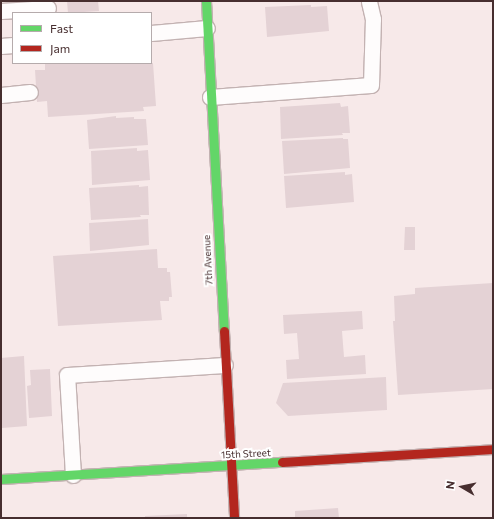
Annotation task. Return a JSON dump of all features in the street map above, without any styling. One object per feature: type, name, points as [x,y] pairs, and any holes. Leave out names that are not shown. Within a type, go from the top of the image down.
[{"type":"street","name":"7th Avenue","points":[[206,1],[234,518]]},
{"type":"street","name":"15th Street","points":[[1,479],[493,449]]},
{"type":"lane","points":[[210,97],[371,85],[373,19],[369,1]]},
{"type":"lane","points":[[1,11],[48,8]]},
{"type":"lane","points":[[152,33],[207,28]]},
{"type":"lane","points":[[1,46],[12,45]]},
{"type":"lane","points":[[1,95],[30,92]]},
{"type":"lane","points":[[73,475],[68,375],[225,365]]},
{"type":"building","points":[[67,1],[98,1],[99,11],[68,12]]},
{"type":"building","points":[[311,5],[311,7],[327,6],[329,31],[267,37],[265,7]]},
{"type":"building","points":[[153,63],[156,106],[143,107],[144,111],[48,117],[47,101],[37,102],[35,70],[45,70],[45,64]]},
{"type":"building","points":[[340,103],[341,107],[348,106],[350,133],[342,133],[343,135],[281,139],[280,107]]},
{"type":"building","points":[[116,116],[116,118],[134,117],[134,119],[146,119],[148,145],[89,149],[87,120]]},
{"type":"building","points":[[348,139],[350,168],[284,174],[282,141]]},
{"type":"building","points":[[137,148],[137,151],[148,150],[150,180],[92,185],[91,151]]},
{"type":"building","points":[[345,172],[345,175],[352,174],[354,202],[286,208],[284,176]]},
{"type":"building","points":[[139,185],[139,187],[148,186],[149,215],[140,215],[141,217],[91,220],[89,188]]},
{"type":"building","points":[[148,219],[149,245],[90,251],[89,223]]},
{"type":"building","points":[[405,227],[415,227],[415,250],[404,250]]},
{"type":"building","points":[[157,249],[158,268],[167,268],[167,272],[170,272],[172,297],[169,297],[169,301],[160,301],[162,320],[58,326],[53,256]]},
{"type":"building","points":[[493,283],[493,389],[398,395],[393,321],[395,321],[394,296],[415,294],[415,288]]},
{"type":"building","points":[[362,311],[363,329],[342,331],[344,357],[365,355],[366,374],[287,379],[286,360],[299,359],[297,333],[284,334],[283,315]]},
{"type":"building","points":[[24,356],[27,426],[2,428],[1,358]]},
{"type":"building","points":[[50,369],[52,416],[29,418],[27,386],[31,385],[30,370]]},
{"type":"building","points":[[386,377],[387,410],[288,416],[276,403],[283,383]]},
{"type":"building","points":[[338,508],[339,518],[295,518],[295,511]]},
{"type":"building","points":[[187,514],[187,518],[145,518],[145,516]]},
{"type":"traffic: fast","points":[[206,1],[224,331]]},
{"type":"traffic: fast","points":[[1,479],[282,462]]},
{"type":"traffic: jam","points":[[224,331],[234,518]]},
{"type":"traffic: jam","points":[[282,462],[493,449]]}]
